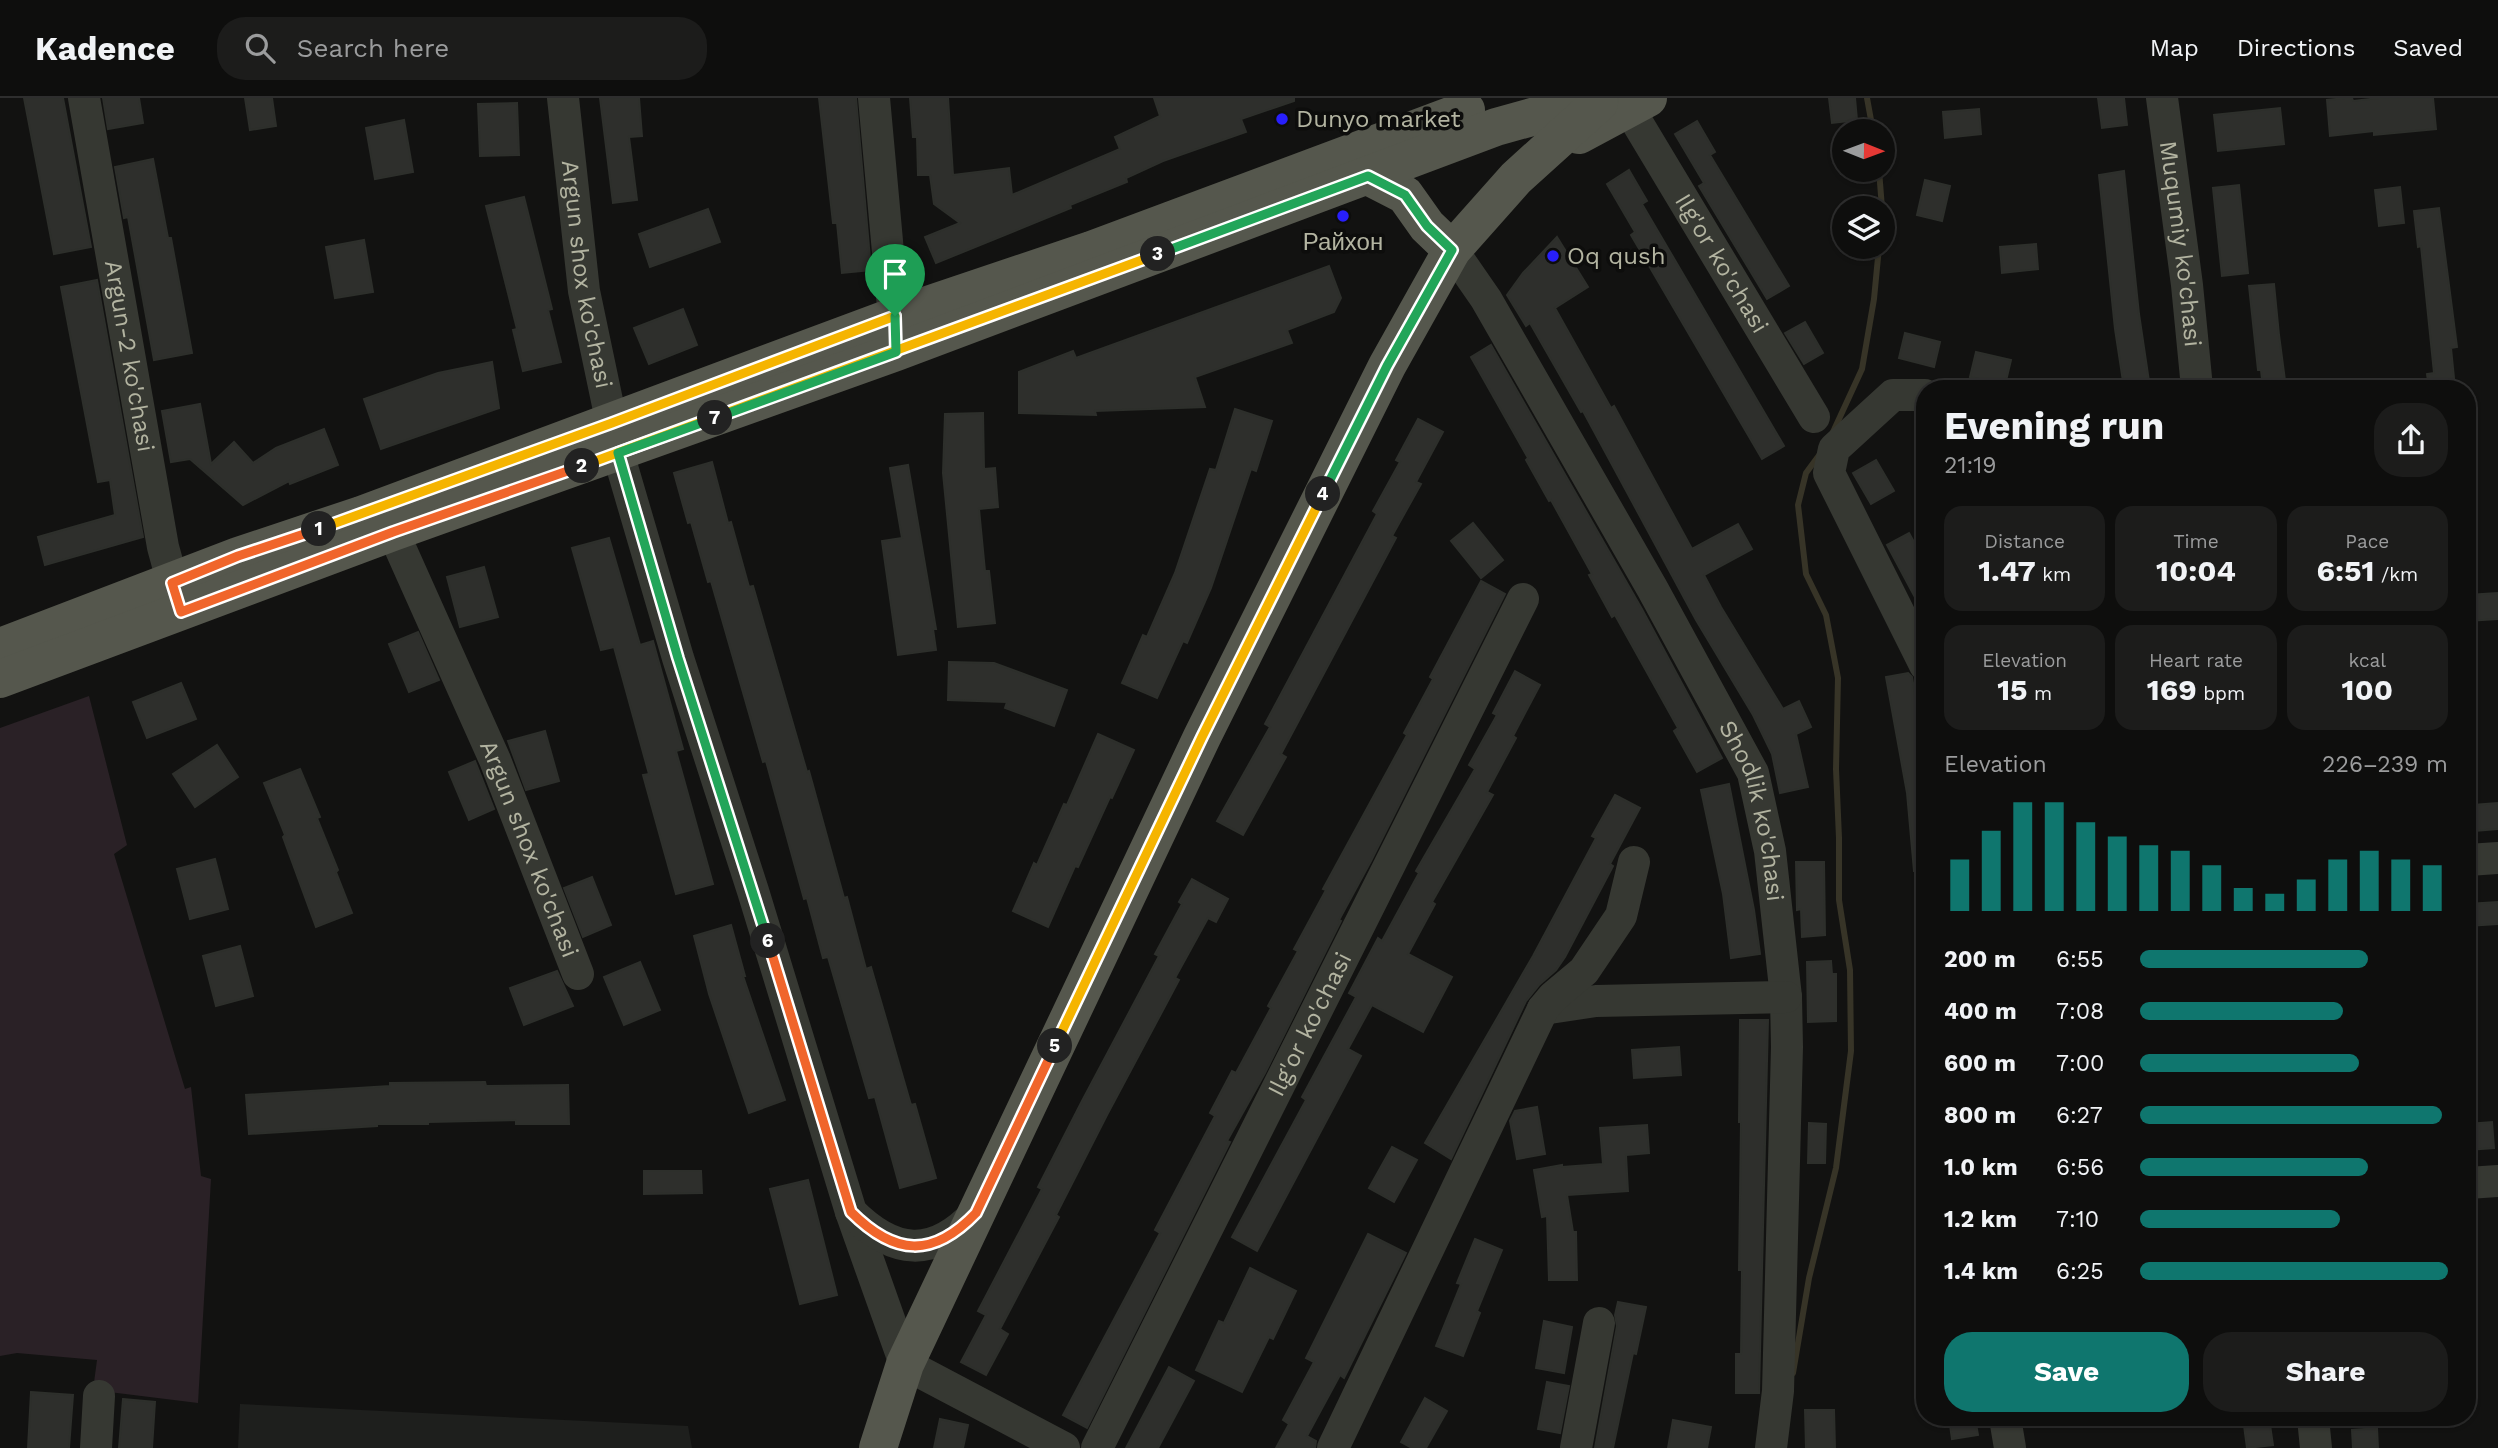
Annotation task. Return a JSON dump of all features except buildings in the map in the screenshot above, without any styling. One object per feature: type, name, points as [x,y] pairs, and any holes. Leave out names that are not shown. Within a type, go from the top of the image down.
[{"type":"main road","points":[[895,334],[1091,250],[1502,98]]},
{"type":"main road","points":[[0,648],[393,532],[615,438],[895,334],[1368,176],[1496,127],[1620,101]]},
{"type":"main road","points":[[878,1448],[905,1364],[976,1213],[1202,737],[1387,366],[1452,250],[1516,177],[1539,155],[1620,101]]},
{"type":"main road","points":[[1368,176],[1405,195],[1427,226],[1452,250]]},
{"type":"main road","points":[[0,679],[177,597],[238,556],[361,515],[615,438]]},
{"type":"street","name":"Argun-2 ko'chasi","points":[[84,98],[163,547],[177,597]]},
{"type":"street","name":"Argun shox ko'chasi","points":[[563,98],[584,290],[615,438],[678,658],[753,891],[851,1212],[905,1364]]},
{"type":"street","points":[[874,98],[895,334]]},
{"type":"street","name":"Muqumiy ko'chasi","points":[[2162,98],[2187,285],[2196,380]]},
{"type":"street","name":"Ilg'or ko'chasi","points":[[1620,101],[1814,417]]},
{"type":"street","name":"Shodlik ko'chasi","points":[[1452,250],[1500,323],[1652,588],[1753,773],[1770,851],[1786,998],[1778,1391],[1771,1448]]},
{"type":"street","points":[[1916,394],[1893,395],[1834,449],[1829,473],[1916,647]]},
{"type":"street","name":"Argun shox ko'chasi","points":[[393,532],[495,760],[578,974]]},
{"type":"street","name":"Ilg'or ko'chasi","points":[[1097,1448],[1523,599]]},
{"type":"street","points":[[2476,859],[2498,858]]},
{"type":"street","points":[[1333,1448],[1543,1009],[1584,971],[1621,916],[1634,862]]},
{"type":"street","points":[[1543,1009],[1596,1001],[1786,998]]},
{"type":"street","points":[[2476,1182],[2498,1181]]},
{"type":"street","points":[[851,1212],[877,1234],[893,1242],[909,1245],[939,1242],[958,1231],[976,1213]]},
{"type":"street","points":[[1576,1448],[1599,1323]]},
{"type":"street","points":[[905,1364],[1065,1448]]},
{"type":"street","points":[[96,1448],[99,1396]]},
{"type":"street","points":[[2007,1426],[2010,1448]]},
{"type":"street","points":[[2314,1426],[2316,1448]]},
{"type":"shaded area","points":[[89,696],[127,845],[114,854],[185,1089],[191,1087],[201,1176],[211,1179],[198,1403],[93,1390],[97,1360],[17,1353],[0,1356],[0,728]]},
{"type":"shaded area","points":[[240,1404],[688,1426],[692,1448],[238,1448]]},
{"type":"waterway","points":[[1867,98],[1871,119]]},
{"type":"waterway","points":[[1880,182],[1881,196]]},
{"type":"waterway","points":[[1833,432],[1862,369],[1878,259]]},
{"type":"waterway","points":[[1793,1373],[1809,1278],[1836,1168],[1851,1051],[1850,970],[1839,900],[1836,769],[1838,678],[1826,615],[1806,574],[1798,505],[1806,473],[1820,454]]},
{"type":"place","name":"Dunyo market","points":[[1282,119]]},
{"type":"place","name":"Райхон","points":[[1343,216]]},
{"type":"place","name":"Oq qush","points":[[1553,256]]},
{"type":"route","points":[[895,316],[361,515],[238,556],[172,583],[181,612],[393,532],[896,352],[1368,176],[1405,195],[1427,226],[1452,250],[1387,366],[1202,737],[976,1213],[958,1231],[939,1242],[923,1245],[893,1242],[863,1225],[851,1212],[753,891],[678,658],[618,453],[896,352],[895,316]]}]
